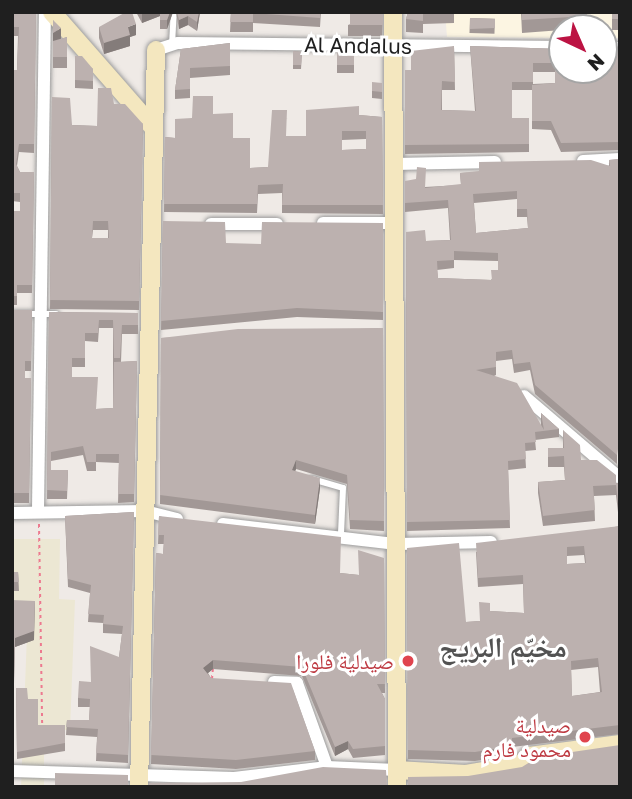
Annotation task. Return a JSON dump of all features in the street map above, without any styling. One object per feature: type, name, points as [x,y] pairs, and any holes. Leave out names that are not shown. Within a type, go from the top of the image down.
[{"type":"street","points":[[38,509],[45,314],[45,12]]},
{"type":"street","points":[[52,12],[151,125]]},
{"type":"street","points":[[393,12],[394,164],[385,329],[397,544],[397,779]]},
{"type":"street","name":"Al Andalus","points":[[164,48],[394,45],[548,47]]},
{"type":"street","points":[[140,780],[158,339],[144,316],[158,221],[151,125],[164,48]]},
{"type":"street","points":[[571,161],[620,159]]},
{"type":"street","points":[[394,164],[517,162]]},
{"type":"street","points":[[192,223],[392,223]]},
{"type":"street","points":[[524,396],[620,478]]},
{"type":"street","points":[[12,513],[38,509],[150,515],[341,534],[397,544],[503,541]]},
{"type":"street","points":[[261,681],[297,683],[327,767]]},
{"type":"street","points":[[12,771],[140,780],[234,778],[327,767],[397,779],[466,774],[520,765],[529,756],[620,744]]},
{"type":"lane","points":[[164,48],[174,12]]},
{"type":"lane","points":[[12,314],[72,315]]},
{"type":"lane","points":[[295,475],[343,488],[341,534]]},
{"type":"path","points":[[38,509],[42,723]]},
{"type":"path","points":[[212,691],[214,659]]},
{"type":"shaded area","points":[[445,12],[620,12],[620,38],[618,14],[548,14],[548,38],[447,37]]},
{"type":"shaded area","points":[[12,539],[60,539],[59,599],[75,600],[70,730],[44,730],[44,787],[21,787],[27,635],[12,636]]},
{"type":"building","points":[[12,12],[36,12],[34,144],[19,144],[16,164],[20,172],[34,172],[32,285],[17,285],[17,296],[12,296],[12,211],[20,211],[20,193],[12,193],[12,70],[17,70],[19,27],[12,27]]},
{"type":"building","points":[[126,12],[132,12],[136,24],[128,27],[130,35],[104,43],[99,27]]},
{"type":"building","points":[[160,12],[170,12],[167,20],[160,20]]},
{"type":"building","points":[[177,12],[199,12],[197,22],[188,16],[179,20]]},
{"type":"building","points":[[231,12],[320,12],[320,18],[253,13],[253,22],[230,22]]},
{"type":"building","points":[[350,12],[383,12],[383,25],[350,25]]},
{"type":"building","points":[[408,12],[423,12],[423,21],[406,19]]},
{"type":"building","points":[[522,12],[587,12],[548,14],[548,18],[522,20]]},
{"type":"building","points":[[470,18],[495,19],[495,28],[470,29]]},
{"type":"building","points":[[53,20],[61,28],[53,33]]},
{"type":"building","points":[[67,37],[67,57],[53,57],[53,41]]},
{"type":"building","points":[[230,43],[230,66],[190,68],[190,89],[175,90],[181,49]]},
{"type":"building","points":[[454,46],[455,82],[442,81],[441,110],[476,111],[470,46],[548,49],[548,63],[533,63],[533,82],[512,82],[512,118],[529,118],[529,144],[405,145],[405,70],[411,70],[411,51]]},
{"type":"building","points":[[620,46],[620,142],[561,143],[551,121],[532,121],[532,85],[618,84]]},
{"type":"building","points":[[337,47],[354,47],[354,65],[337,65]]},
{"type":"building","points":[[293,51],[302,52],[301,65],[293,65]]},
{"type":"building","points":[[75,56],[82,56],[93,69],[93,81],[75,80]]},
{"type":"building","points":[[372,82],[382,83],[382,92],[372,91]]},
{"type":"building","points":[[98,88],[111,88],[114,104],[125,104],[143,124],[139,301],[50,300],[52,97],[70,98],[72,125],[97,126]],"holes":[[[93,221],[108,221],[109,238],[92,238]]]},
{"type":"building","points":[[193,96],[213,96],[213,114],[233,113],[233,138],[250,138],[250,168],[268,167],[272,110],[287,110],[286,136],[306,136],[306,110],[359,106],[359,115],[382,117],[383,205],[282,205],[283,184],[258,185],[257,204],[164,204],[165,137],[175,138],[175,119],[192,118]],"holes":[[[342,131],[366,131],[366,149],[342,150]]]},
{"type":"building","points":[[620,159],[620,437],[617,455],[535,385],[530,362],[514,364],[512,350],[496,352],[496,367],[476,370],[517,383],[544,430],[541,413],[559,429],[535,432],[536,442],[525,443],[526,459],[508,461],[510,520],[407,522],[406,232],[425,230],[426,241],[451,240],[448,200],[405,203],[405,181],[416,179],[417,167],[426,168],[425,188],[461,184],[460,173],[479,171],[479,162],[591,160],[610,166],[609,160]],"holes":[[[517,191],[517,209],[527,209],[528,228],[476,233],[473,194]],[[454,251],[498,253],[498,270],[491,270],[492,280],[438,278],[437,261],[454,260]]]},
{"type":"building","points":[[163,221],[225,222],[226,243],[261,244],[262,222],[383,223],[383,312],[297,308],[161,321]]},
{"type":"building","points":[[12,310],[32,310],[31,361],[25,361],[25,378],[31,378],[29,493],[12,493]]},
{"type":"building","points":[[49,312],[138,313],[138,325],[122,325],[120,358],[114,358],[113,320],[99,320],[98,333],[85,333],[85,358],[72,358],[72,377],[98,377],[96,409],[113,408],[114,362],[137,361],[134,494],[118,494],[119,454],[96,454],[96,462],[87,462],[83,446],[51,452],[51,470],[68,470],[67,491],[47,490]]},
{"type":"building","points":[[383,328],[384,521],[350,520],[347,475],[296,460],[292,470],[320,478],[315,515],[160,495],[161,338],[238,329]]},
{"type":"building","points":[[563,430],[580,445],[581,460],[597,460],[616,475],[616,483],[620,484],[619,511],[616,485],[593,486],[595,510],[543,516],[538,482],[565,480],[564,456],[548,457],[548,448],[564,448]]},
{"type":"building","points":[[134,512],[128,755],[96,753],[98,729],[66,727],[67,720],[89,720],[90,699],[78,698],[79,681],[91,682],[90,646],[119,657],[123,626],[103,624],[104,615],[88,614],[91,585],[68,579],[65,516]]},
{"type":"building","points":[[159,516],[341,537],[340,573],[359,575],[358,550],[384,558],[385,684],[377,684],[385,699],[385,746],[353,749],[348,741],[335,747],[302,667],[213,660],[203,668],[211,678],[291,683],[315,751],[236,760],[151,755],[156,553],[163,554],[164,535],[158,535]]},
{"type":"building","points":[[620,526],[620,725],[512,738],[512,746],[475,752],[408,750],[407,548],[459,543],[466,622],[480,621],[479,602],[490,603],[490,611],[524,613],[523,575],[478,578],[476,543]],"holes":[[[584,546],[586,563],[567,564],[567,547]],[[598,658],[602,692],[572,696],[571,661]]]},
{"type":"building","points":[[12,572],[18,572],[19,582],[12,582]]},
{"type":"building","points":[[12,600],[35,601],[34,631],[15,638],[14,675],[12,675]]},
{"type":"building","points":[[16,688],[27,688],[28,699],[38,699],[38,725],[65,725],[65,743],[17,752]]},
{"type":"building","points":[[620,745],[620,787],[408,787],[408,777],[468,776],[522,767],[538,757]]},
{"type":"building","points":[[323,767],[386,770],[387,787],[149,787],[149,783],[241,782]]},
{"type":"building","points":[[55,773],[128,775],[128,787],[55,787]]},
{"type":"place","name":"صيدلية فلورا","points":[[408,661]]},
{"type":"place","name":"صيدلية محمود فارم","points":[[585,737]]},
{"type":"district","name":"مخيّم البريج","points":[[503,647]]}]
